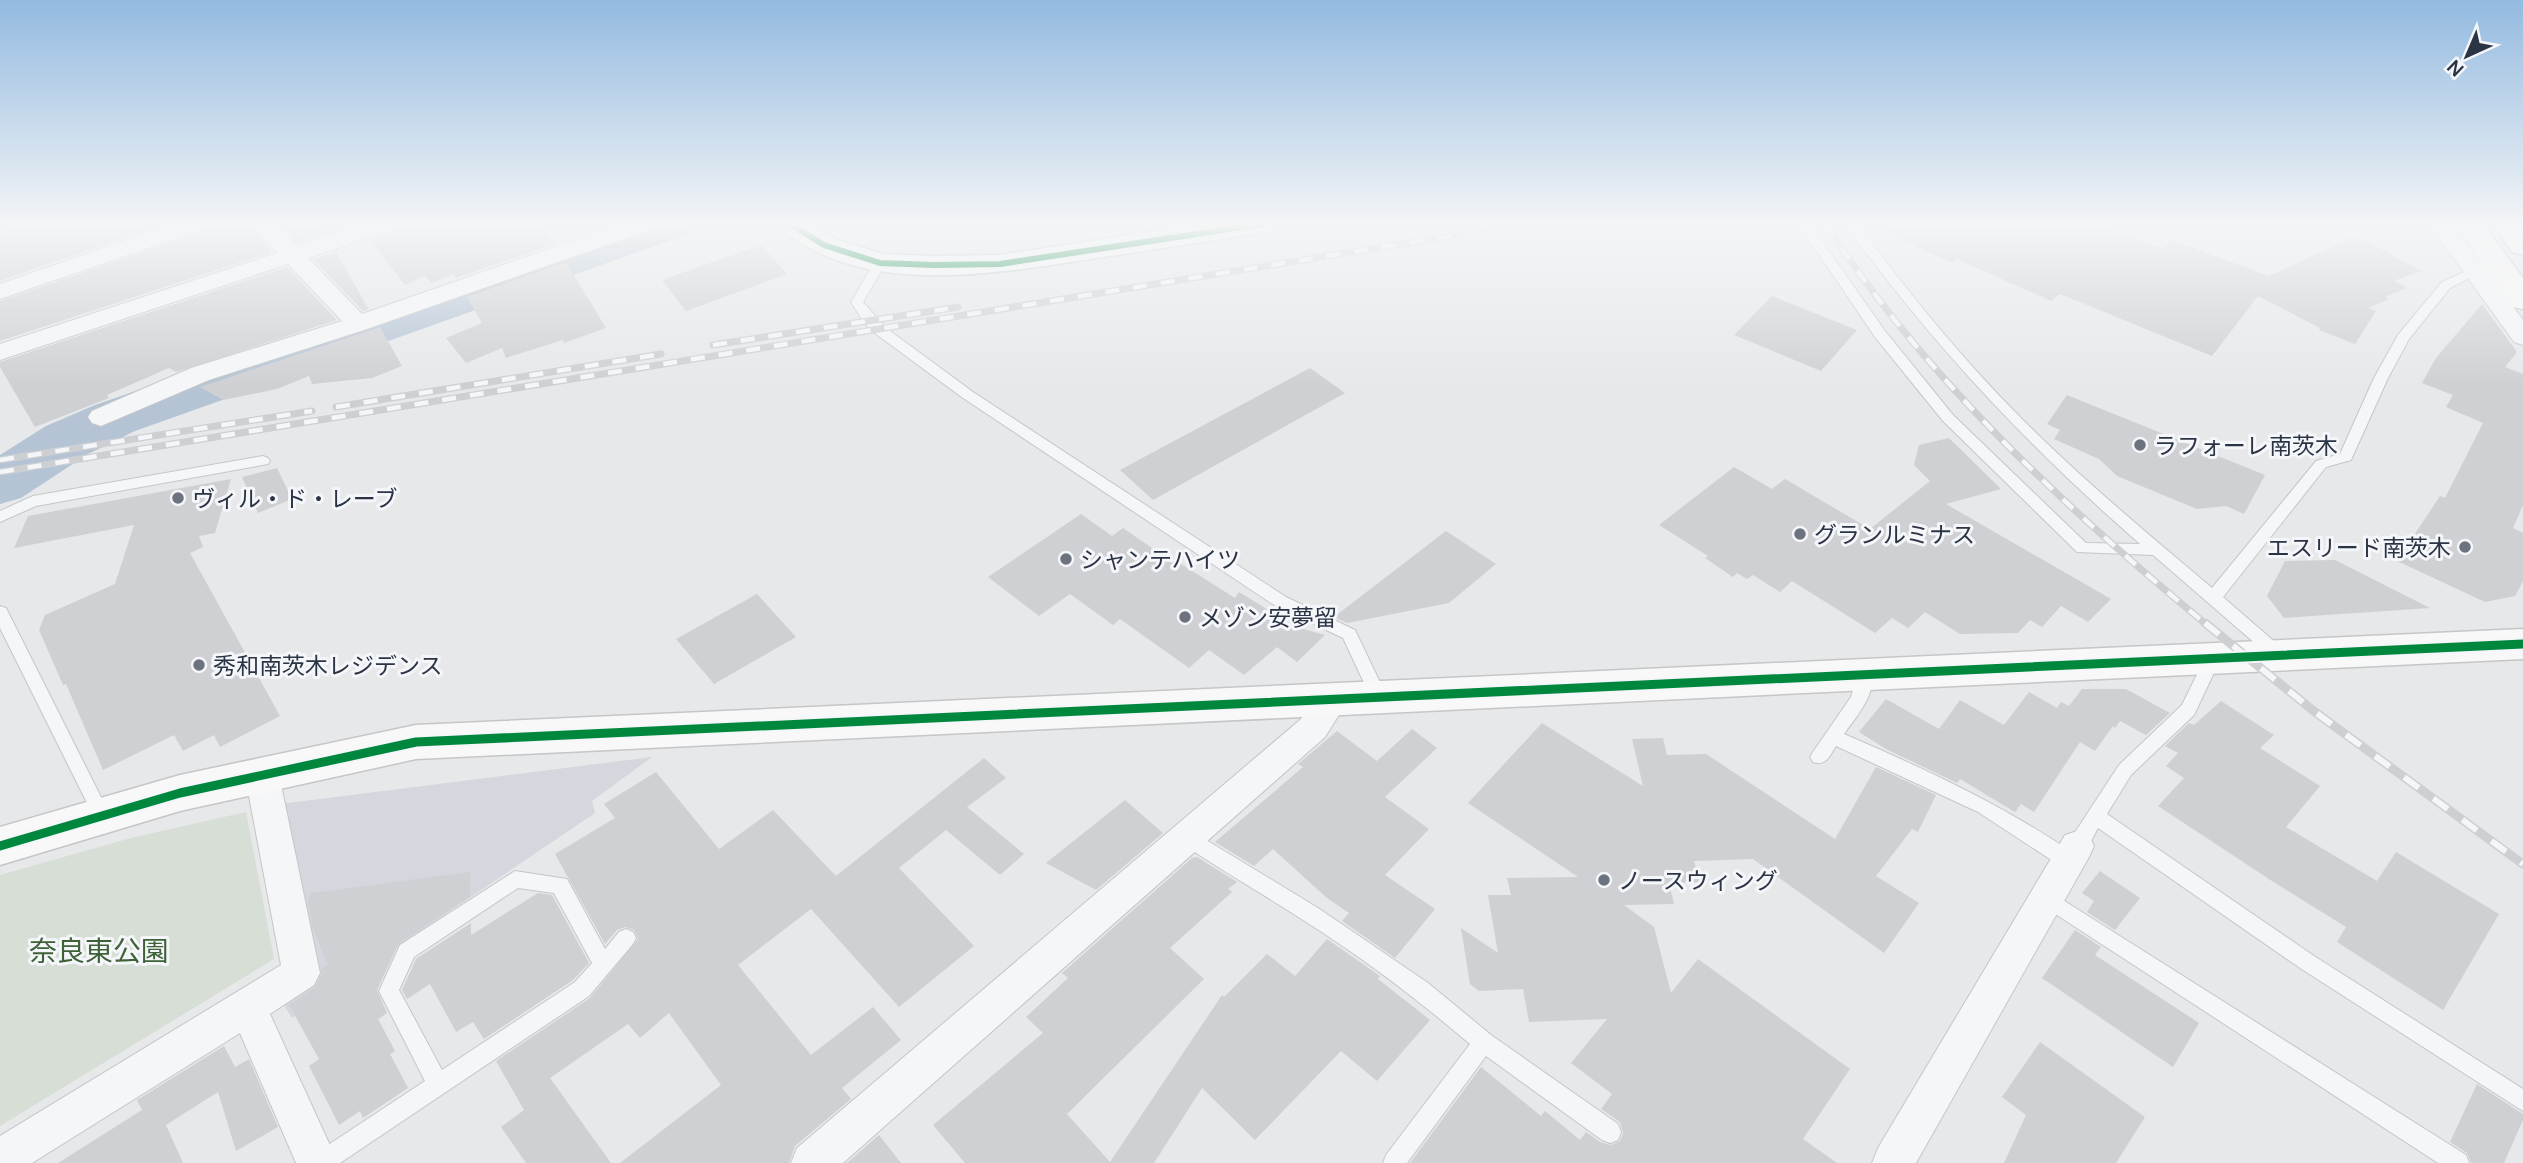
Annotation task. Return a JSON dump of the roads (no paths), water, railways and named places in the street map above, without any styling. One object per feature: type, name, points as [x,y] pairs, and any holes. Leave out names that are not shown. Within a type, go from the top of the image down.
[{"type":"main road","points":[[2497,278],[2523,300]]},
{"type":"main road","points":[[0,846],[180,793],[416,742],[2523,644]]},
{"type":"street","points":[[0,292],[40,278]]},
{"type":"street","points":[[0,352],[225,278]]},
{"type":"street","points":[[314,278],[358,324]]},
{"type":"street","points":[[101,417],[200,374],[490,278]]},
{"type":"street","points":[[2491,278],[2523,337]]},
{"type":"street","points":[[812,1163],[1313,728],[1333,699]]},
{"type":"street","points":[[0,1159],[301,973],[262,775]]},
{"type":"street","points":[[1893,1163],[2081,841]]},
{"type":"street","points":[[248,1007],[319,1163]]},
{"type":"lane","points":[[871,278],[857,302],[875,326],[968,395],[1280,601],[1349,634],[1379,697]]},
{"type":"lane","points":[[1841,278],[1880,334],[1948,418],[2082,548],[2158,550]]},
{"type":"lane","points":[[1893,278],[1994,398],[2073,476],[2280,655]]},
{"type":"lane","points":[[2214,597],[2321,464],[2346,457],[2381,377],[2403,338],[2446,285],[2464,278]]},
{"type":"lane","points":[[0,517],[33,501],[263,461]]},
{"type":"lane","points":[[0,612],[102,816]]},
{"type":"lane","points":[[2081,841],[2125,770],[2188,710],[2213,658]]},
{"type":"lane","points":[[1819,757],[1859,699],[1864,675]]},
{"type":"lane","points":[[1834,737],[1928,776],[2035,835],[2081,841],[2307,962],[2523,1101]]},
{"type":"lane","points":[[1188,836],[1243,874],[1311,914],[1421,990],[1484,1042],[1610,1132]]},
{"type":"lane","points":[[438,1085],[389,991],[407,951],[515,880],[561,885],[603,965]]},
{"type":"lane","points":[[2047,898],[2458,1163]]},
{"type":"lane","points":[[319,1163],[582,989],[626,938]]},
{"type":"lane","points":[[1394,1163],[1484,1042]]},
{"type":"waterway","points":[[0,483],[67,440],[115,418],[516,278]]},
{"type":"railway","points":[[0,472],[1190,278]]},
{"type":"railway","points":[[1864,278],[1907,335],[2001,439],[2102,535],[2207,625]]},
{"type":"railway","points":[[713,345],[958,307]]},
{"type":"railway","points":[[336,407],[661,354]]},
{"type":"railway","points":[[0,460],[312,411]]},
{"type":"railway","points":[[2205,623],[2315,712],[2523,864]]},
{"type":"place","name":"ラフォーレ南茨木","points":[[2140,445]]},
{"type":"place","name":"ヴィル・ド・レーブ","points":[[178,498]]},
{"type":"place","name":"グランルミナス","points":[[1800,534]]},
{"type":"place","name":"エスリード南茨木","points":[[2465,547]]},
{"type":"place","name":"シャンテハイツ","points":[[1066,559]]},
{"type":"place","name":"メゾン安夢留","points":[[1185,617]]},
{"type":"place","name":"秀和南茨木レジデンス","points":[[199,665]]},
{"type":"place","name":"ノースウィング","points":[[1604,880]]},
{"type":"park label","name":"奈良東公園","points":[[99,950]]}]
